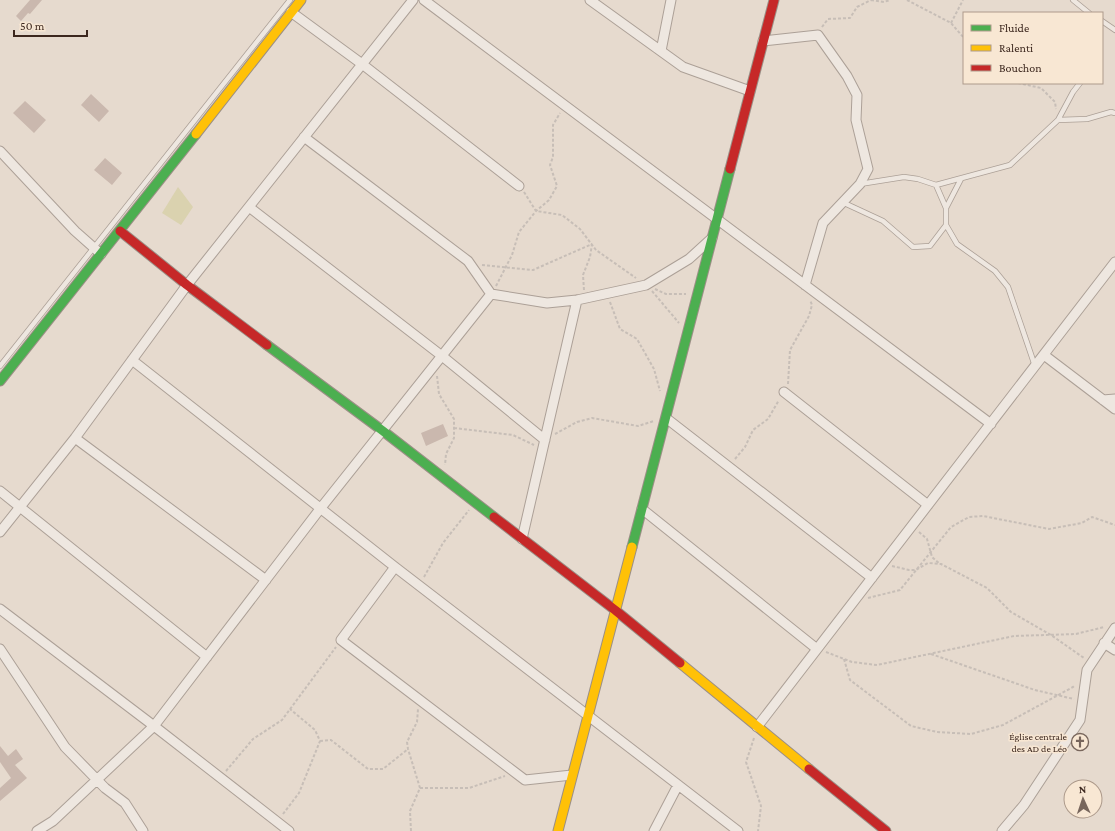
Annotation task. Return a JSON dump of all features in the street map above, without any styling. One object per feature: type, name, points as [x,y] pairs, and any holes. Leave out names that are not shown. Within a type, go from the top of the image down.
[{"type":"street","points":[[0,381],[301,0]]},
{"type":"street","points":[[0,532],[75,438],[187,285],[413,0]]},
{"type":"street","points":[[424,0],[991,424]]},
{"type":"street","points":[[590,0],[683,67],[750,91]]},
{"type":"street","points":[[661,52],[671,0]]},
{"type":"street","points":[[558,831],[774,0]]},
{"type":"street","points":[[291,12],[362,64],[519,186]]},
{"type":"street","points":[[763,41],[818,35],[847,76],[857,95],[856,120],[868,170],[860,184],[823,223],[805,285]]},
{"type":"street","points":[[304,137],[468,261],[492,294],[547,303],[581,299],[646,286],[689,259],[712,238]]},
{"type":"street","points":[[0,151],[75,231],[101,254]]},
{"type":"street","points":[[249,207],[442,356],[545,440]]},
{"type":"street","points":[[120,231],[187,285],[383,431],[615,610],[886,831]]},
{"type":"street","points":[[757,727],[1115,262]]},
{"type":"street","points":[[37,831],[53,821],[154,726],[320,509],[492,294]]},
{"type":"street","points":[[522,539],[545,440],[581,299]]},
{"type":"street","points":[[1044,355],[1115,409]]},
{"type":"street","points":[[132,360],[320,509],[738,831]]},
{"type":"street","points":[[784,392],[928,505]]},
{"type":"street","points":[[1103,400],[1115,399]]},
{"type":"street","points":[[666,418],[872,578]]},
{"type":"street","points":[[75,438],[266,580]]},
{"type":"street","points":[[0,491],[207,657]]},
{"type":"street","points":[[642,509],[817,649]]},
{"type":"street","points":[[395,567],[341,640],[525,780],[572,775]]},
{"type":"street","points":[[0,609],[289,831]]},
{"type":"street","points":[[1002,831],[1024,805],[1080,720],[1082,701],[1090,666],[1104,643],[1111,627]]},
{"type":"street","points":[[1104,643],[1115,650]]},
{"type":"street","points":[[0,649],[65,747],[104,788],[125,803],[143,831]]},
{"type":"street","points":[[654,831],[678,786]]},
{"type":"lane","points":[[0,366],[290,0]]},
{"type":"lane","points":[[1073,0],[1088,12]]},
{"type":"lane","points":[[1103,23],[1115,30]]},
{"type":"lane","points":[[860,184],[904,177],[918,179],[936,185],[1010,165],[1058,120],[1073,92],[1079,84]]},
{"type":"lane","points":[[1058,120],[1087,119],[1111,112],[1115,113]]},
{"type":"lane","points":[[946,208],[961,179]]},
{"type":"lane","points":[[936,185],[946,208],[946,225],[957,244],[994,271],[1008,287],[1035,366]]},
{"type":"lane","points":[[842,202],[883,221],[913,247],[930,246],[946,225]]},
{"type":"path","points":[[818,35],[828,19],[850,18],[857,6],[871,0],[884,2],[890,0]]},
{"type":"path","points":[[907,0],[951,23],[963,37]]},
{"type":"path","points":[[951,23],[963,0]]},
{"type":"path","points":[[1023,84],[1041,88],[1055,102],[1058,120]]},
{"type":"path","points":[[492,294],[512,255],[519,232],[536,211],[550,200],[557,186],[550,165],[553,158],[553,125],[564,105]]},
{"type":"path","points":[[519,186],[536,211],[562,215],[580,229],[596,250],[646,286],[688,333]]},
{"type":"path","points":[[468,261],[479,265],[533,270],[592,244]]},
{"type":"path","points":[[581,299],[583,275],[590,257],[592,244]]},
{"type":"path","points":[[729,466],[745,447],[753,430],[768,419],[788,386],[790,350],[809,316],[812,305],[805,285]]},
{"type":"path","points":[[646,286],[666,294],[697,295]]},
{"type":"path","points":[[607,294],[620,330],[637,339],[654,369],[660,391]]},
{"type":"path","points":[[436,364],[439,394],[454,419],[454,438],[446,454],[444,478]]},
{"type":"path","points":[[545,440],[577,422],[592,418],[638,426],[666,418]]},
{"type":"path","points":[[454,428],[513,435],[543,449]]},
{"type":"path","points":[[419,585],[443,543],[475,503]]},
{"type":"path","points":[[853,602],[900,590],[951,527],[968,517],[983,516],[1049,529],[1082,523],[1092,517],[1115,525]]},
{"type":"path","points":[[844,659],[850,680],[911,726],[937,732],[971,734],[1003,725],[1073,687],[1090,666],[1051,635],[1010,612],[987,588],[941,564],[932,557],[927,539],[912,526]]},
{"type":"path","points":[[883,564],[909,570],[916,570],[928,563],[941,564]]},
{"type":"path","points":[[817,649],[852,662],[877,665],[1014,636],[1076,634],[1111,627]]},
{"type":"path","points":[[220,778],[253,739],[282,720],[341,640]]},
{"type":"path","points":[[930,654],[1035,690],[1082,701]]},
{"type":"path","points":[[411,831],[410,811],[420,788],[407,742],[417,722],[419,700]]},
{"type":"path","points":[[277,822],[299,793],[320,741],[315,730],[290,709]]},
{"type":"path","points":[[757,727],[746,762],[761,806],[758,831]]},
{"type":"path","points":[[320,741],[331,740],[368,769],[383,770],[408,749]]},
{"type":"path","points":[[420,788],[469,788],[514,772]]},
{"type":"shaded area","points":[[178,187],[193,207],[181,225],[162,213]]},
{"type":"building","points":[[30,0],[42,0],[30,14],[28,13],[21,21],[16,16]]},
{"type":"building","points":[[91,94],[109,111],[99,122],[81,105]]},
{"type":"building","points":[[25,101],[46,120],[34,133],[13,113]]},
{"type":"building","points":[[105,158],[122,173],[112,185],[94,170]]},
{"type":"building","points":[[443,424],[448,436],[426,446],[421,433]]},
{"type":"building","points":[[0,746],[8,756],[16,749],[23,759],[15,765],[27,778],[0,801],[0,788],[11,778],[0,762]]},
{"type":"traffic: fast","points":[[0,381],[196,134]]},
{"type":"traffic: fast","points":[[632,547],[730,169]]},
{"type":"traffic: fast","points":[[267,345],[383,431],[494,517]]},
{"type":"traffic: slow","points":[[196,134],[301,0]]},
{"type":"traffic: slow","points":[[558,831],[632,547]]},
{"type":"traffic: slow","points":[[680,663],[809,769]]},
{"type":"traffic: jam","points":[[730,169],[774,0]]},
{"type":"traffic: jam","points":[[120,231],[187,285],[267,345]]},
{"type":"traffic: jam","points":[[494,517],[615,610],[680,663]]},
{"type":"traffic: jam","points":[[809,769],[886,831]]},
{"type":"place","name":"Église centrale des AD de Léo","points":[[1080,742]]}]
